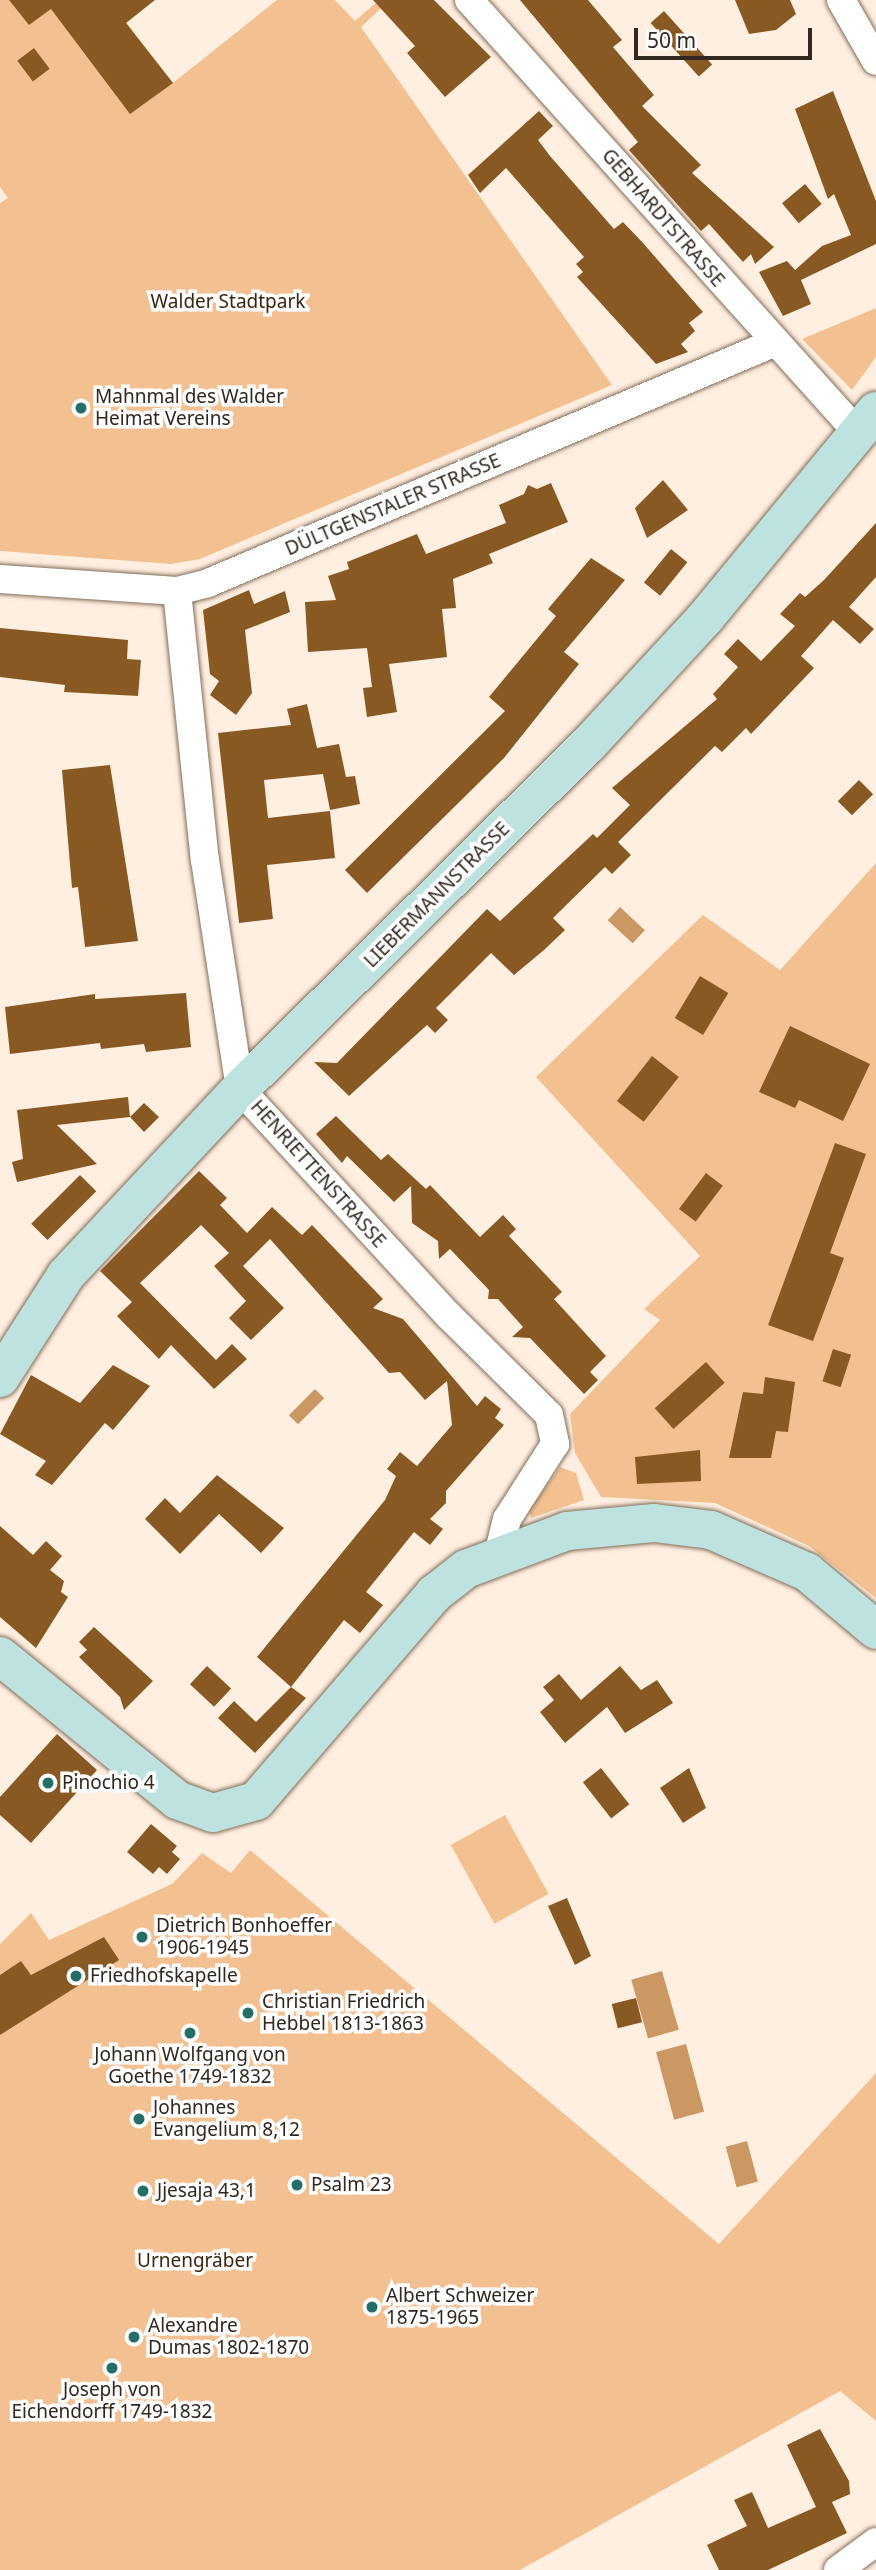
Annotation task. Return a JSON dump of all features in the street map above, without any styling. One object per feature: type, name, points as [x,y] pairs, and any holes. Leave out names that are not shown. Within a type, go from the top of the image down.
[{"type":"main road","name":"LIEBERMANNSTRASSE","points":[[0,1378],[66,1275],[240,1088],[588,745],[706,617],[867,422]]},
{"type":"main road","points":[[0,1656],[177,1800],[213,1814],[256,1801],[434,1594],[498,1555],[599,1525],[711,1530],[807,1572],[876,1630]]},
{"type":"street","name":"GEBHARDTSTRASSE","points":[[469,0],[771,344],[867,422]]},
{"type":"street","points":[[841,0],[876,61]]},
{"type":"street","name":"DÜLTGENSTALER STRASSE","points":[[0,579],[177,591],[771,344]]},
{"type":"street","name":"HENRIETTENSTRASSE","points":[[177,591],[205,860],[240,1088],[447,1315],[549,1415],[555,1444],[507,1519],[498,1555]]},
{"type":"street","points":[[838,2570],[876,2542]]},
{"type":"green space","name":"Walder Stadtpark","points":[[0,0],[109,0],[173,83],[277,0],[335,0],[355,21],[379,0],[390,0],[361,27],[612,385],[200,559],[171,564],[0,551],[0,203],[8,198],[0,187]]},
{"type":"green space","points":[[876,308],[876,357],[852,390],[802,339]]},
{"type":"green space","points":[[876,863],[876,1598],[809,1546],[715,1503],[601,1497],[575,1453],[570,1414],[660,1320],[644,1309],[700,1256],[536,1077],[703,915],[780,970]]},
{"type":"green space","points":[[560,1467],[576,1473],[584,1500],[531,1518],[529,1511]]},
{"type":"green space","points":[[505,1815],[549,1894],[494,1924],[451,1845]]},
{"type":"green space","name":"Urnengräber","points":[[250,1850],[719,2244],[876,2073],[876,2421],[840,2391],[520,2570],[0,2570],[0,1944],[31,1913],[49,1940],[172,1884],[202,1853],[231,1873]]},
{"type":"shaded area","points":[[620,907],[645,930],[633,943],[608,920]]},
{"type":"shaded area","points":[[315,1389],[324,1398],[298,1424],[289,1415]]},
{"type":"shaded area","points":[[662,1971],[679,2030],[648,2038],[631,1980]]},
{"type":"shaded area","points":[[686,2044],[704,2112],[674,2120],[656,2052]]},
{"type":"shaded area","points":[[747,2141],[758,2182],[737,2187],[726,2147]]},
{"type":"building","points":[[9,0],[155,0],[126,23],[173,83],[130,114],[51,9],[29,25]]},
{"type":"building","points":[[373,0],[434,0],[491,57],[445,97],[407,53],[415,46]]},
{"type":"building","points":[[520,0],[588,0],[622,40],[613,47],[654,95],[642,106],[701,165],[692,173],[774,247],[755,264],[751,254],[743,262],[709,224],[701,231],[629,150],[638,142]]},
{"type":"building","points":[[735,0],[790,0],[796,14],[776,30],[749,34]]},
{"type":"building","points":[[664,11],[712,65],[699,77],[651,23]]},
{"type":"building","points":[[34,48],[50,69],[33,81],[17,61]]},
{"type":"building","points":[[833,91],[876,201],[876,244],[801,280],[811,304],[783,316],[759,272],[787,261],[795,270],[822,246],[851,235],[834,194],[828,199],[795,109]]},
{"type":"building","points":[[539,111],[553,126],[538,140],[550,156],[614,229],[623,222],[703,312],[689,323],[695,331],[681,344],[688,352],[656,364],[577,277],[583,272],[576,264],[584,257],[506,168],[480,193],[468,175]]},
{"type":"building","points":[[805,184],[822,204],[799,223],[782,203]]},
{"type":"building","points":[[663,480],[688,510],[647,538],[635,508]]},
{"type":"building","points":[[551,483],[568,522],[489,554],[493,563],[453,579],[456,608],[442,609],[447,657],[389,664],[397,712],[367,717],[363,688],[372,687],[367,648],[308,652],[305,602],[336,600],[328,576],[349,569],[347,562],[417,534],[426,554],[506,523],[499,505],[524,494],[528,485],[537,489]]},
{"type":"building","points":[[876,523],[876,577],[849,607],[874,629],[860,644],[833,620],[801,656],[814,668],[751,734],[746,728],[722,752],[715,746],[618,842],[631,855],[612,874],[605,867],[553,918],[565,930],[514,975],[491,953],[436,1008],[448,1020],[435,1033],[427,1025],[349,1096],[314,1062],[337,1063],[487,909],[500,921],[593,834],[597,838],[630,805],[612,788],[717,699],[713,694],[738,667],[724,654],[738,639],[761,661],[795,626],[780,614],[800,593],[805,597],[824,580]]},
{"type":"building","points":[[671,549],[687,562],[660,596],[644,582]]},
{"type":"building","points":[[591,558],[625,580],[564,652],[579,664],[504,758],[367,893],[345,870],[505,711],[489,697],[556,616],[548,609]]},
{"type":"building","points":[[249,590],[254,604],[285,591],[290,612],[245,630],[252,693],[236,715],[210,695],[219,681],[210,674],[203,610]]},
{"type":"building","points":[[0,628],[128,640],[127,659],[141,660],[138,696],[64,692],[65,685],[0,677]]},
{"type":"building","points":[[307,704],[317,748],[339,744],[346,777],[355,776],[360,804],[330,810],[323,774],[264,780],[268,818],[330,811],[335,858],[267,865],[273,919],[239,923],[218,733],[291,725],[287,709]]},
{"type":"building","points":[[110,765],[138,941],[85,947],[78,887],[72,888],[62,770]]},
{"type":"building","points":[[859,780],[873,794],[852,815],[838,801]]},
{"type":"building","points":[[700,976],[728,993],[703,1035],[675,1018]]},
{"type":"building","points":[[186,993],[191,1047],[146,1052],[144,1044],[101,1049],[100,1043],[10,1054],[5,1007],[95,994],[95,999]]},
{"type":"building","points":[[790,1026],[870,1064],[843,1121],[799,1100],[795,1108],[759,1092]]},
{"type":"building","points":[[652,1056],[679,1077],[644,1122],[617,1101]]},
{"type":"building","points":[[128,1097],[130,1117],[57,1125],[97,1164],[17,1182],[12,1162],[23,1159],[17,1110]]},
{"type":"building","points":[[144,1103],[159,1117],[144,1132],[130,1117]]},
{"type":"building","points":[[336,1116],[381,1160],[388,1154],[426,1189],[430,1185],[480,1237],[503,1215],[516,1229],[509,1236],[562,1292],[554,1299],[606,1356],[590,1372],[598,1380],[584,1394],[530,1338],[512,1337],[523,1327],[498,1299],[488,1299],[489,1290],[450,1249],[439,1259],[438,1241],[412,1223],[411,1186],[394,1202],[347,1156],[342,1163],[316,1134]]},
{"type":"building","points":[[835,1143],[866,1154],[830,1253],[844,1258],[813,1341],[768,1325]]},
{"type":"building","points":[[199,1171],[227,1198],[220,1205],[247,1233],[272,1207],[302,1235],[312,1225],[383,1299],[373,1308],[403,1319],[477,1406],[485,1396],[501,1409],[495,1418],[504,1425],[446,1491],[446,1503],[430,1519],[443,1529],[430,1545],[414,1532],[366,1592],[383,1605],[360,1633],[344,1620],[291,1687],[257,1657],[385,1500],[396,1476],[387,1469],[400,1452],[417,1466],[452,1425],[447,1381],[425,1400],[400,1372],[389,1373],[270,1239],[243,1266],[284,1308],[251,1340],[229,1318],[246,1301],[214,1266],[229,1253],[201,1225],[140,1283],[216,1360],[232,1344],[247,1359],[214,1389],[171,1345],[159,1359],[117,1316],[132,1302],[100,1271]]},
{"type":"building","points":[[706,1173],[723,1186],[696,1222],[679,1209]]},
{"type":"building","points":[[80,1175],[96,1191],[47,1240],[31,1224]]},
{"type":"building","points":[[833,1349],[851,1355],[841,1387],[822,1381]]},
{"type":"building","points":[[706,1362],[725,1383],[673,1429],[655,1408]]},
{"type":"building","points":[[113,1365],[150,1386],[113,1430],[105,1423],[52,1485],[35,1475],[46,1461],[0,1434],[31,1375],[80,1403]]},
{"type":"building","points":[[765,1377],[795,1382],[788,1432],[776,1431],[771,1458],[729,1458],[743,1392],[763,1394]]},
{"type":"building","points":[[700,1450],[701,1481],[637,1484],[635,1457]]},
{"type":"building","points":[[217,1475],[284,1528],[261,1553],[219,1514],[180,1554],[145,1519],[165,1498],[180,1513]]},
{"type":"building","points":[[0,1526],[33,1555],[46,1541],[62,1556],[50,1570],[64,1581],[61,1592],[68,1597],[36,1648],[0,1617]]},
{"type":"building","points":[[94,1627],[153,1681],[124,1710],[120,1697],[79,1657],[87,1650],[79,1642]]},
{"type":"building","points":[[207,1666],[231,1689],[214,1707],[190,1684]]},
{"type":"building","points":[[620,1666],[641,1690],[657,1680],[673,1703],[625,1733],[607,1707],[565,1743],[540,1712],[554,1700],[543,1687],[559,1674],[581,1700]]},
{"type":"building","points":[[291,1687],[306,1698],[255,1753],[218,1718],[234,1701],[256,1722]]},
{"type":"building","name":"Pinochio 4","points":[[57,1734],[97,1770],[31,1843],[0,1815],[0,1797]]},
{"type":"building","points":[[601,1768],[629,1804],[611,1818],[583,1782]]},
{"type":"building","points":[[689,1768],[706,1808],[683,1823],[660,1788]]},
{"type":"building","points":[[151,1824],[177,1846],[172,1852],[180,1859],[167,1874],[159,1867],[153,1874],[127,1852]]},
{"type":"building","points":[[567,1898],[591,1956],[575,1965],[548,1906]]},
{"type":"building","points":[[104,1937],[119,1960],[0,2035],[0,1975],[21,1961],[31,1975]]},
{"type":"building","points":[[636,1998],[642,2022],[618,2028],[612,2004]]},
{"type":"building","points":[[820,2429],[849,2481],[850,2494],[832,2502],[847,2533],[768,2570],[719,2570],[707,2545],[747,2526],[734,2500],[752,2492],[768,2528],[816,2507],[787,2445]]},
{"type":"place","name":"Mahnmal des Walder Heimat Vereins","points":[[81,408]]},
{"type":"place","name":"Pinochio 4","points":[[48,1783]]},
{"type":"place","name":"Dietrich Bonhoeffer 1906-1945","points":[[142,1937]]},
{"type":"place","name":"Friedhofskapelle","points":[[76,1976]]},
{"type":"place","name":"Christian Friedrich Hebbel 1813-1863","points":[[248,2013]]},
{"type":"place","name":"Johann Wolfgang von Goethe 1749-1832","points":[[190,2033]]},
{"type":"place","name":"Johannes Evangelium 8,12","points":[[139,2119]]},
{"type":"place","name":"Psalm 23","points":[[297,2185]]},
{"type":"place","name":"Jjesaja 43,1","points":[[143,2191]]},
{"type":"place","name":"Albert Schweizer 1875-1965","points":[[372,2307]]},
{"type":"place","name":"Alexandre Dumas 1802-1870","points":[[134,2337]]},
{"type":"place","name":"Joseph von Eichendorff 1749-1832","points":[[112,2368]]}]
